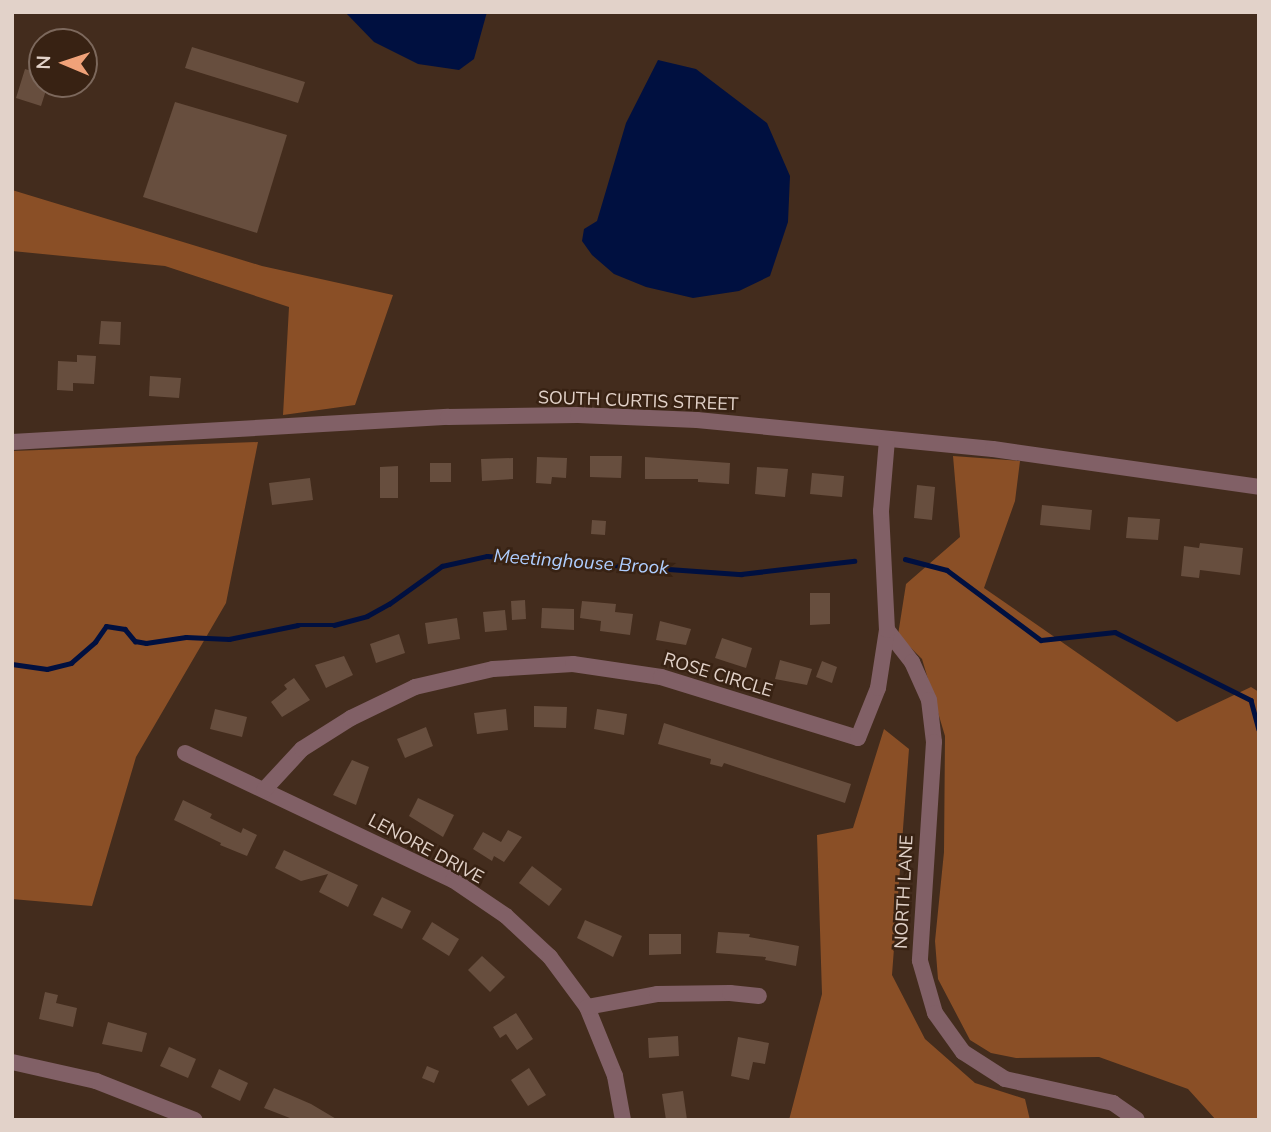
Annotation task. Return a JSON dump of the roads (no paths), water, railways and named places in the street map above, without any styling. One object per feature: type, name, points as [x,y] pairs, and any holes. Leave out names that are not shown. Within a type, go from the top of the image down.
[{"type":"street","name":"SOUTH CURTIS STREET","points":[[12,442],[448,417],[578,415],[697,420],[993,449],[1259,487]]},
{"type":"street","points":[[887,439],[881,511],[887,629]]},
{"type":"street","name":"ROSE CIRCLE","points":[[264,790],[302,749],[351,718],[415,687],[493,668],[573,664],[661,677],[858,738],[878,688],[887,629]]},
{"type":"street","name":"NORTH LANE","points":[[887,629],[912,662],[929,701],[934,741],[920,961],[935,1013],[963,1052],[1004,1079],[1113,1103],[1137,1120]]},
{"type":"street","name":"LENORE DRIVE","points":[[185,753],[453,880],[496,909],[550,957],[587,1007],[615,1076],[623,1120]]},
{"type":"street","points":[[587,1007],[657,994],[730,993],[759,996]]},
{"type":"street","points":[[12,1062],[96,1080],[195,1120]]},
{"type":"waterway","name":"Meetinghouse Brook","points":[[12,664],[47,669],[71,663],[95,642],[106,626],[125,629],[135,641],[146,643],[186,637],[229,639],[298,625],[334,625],[367,616],[389,604],[442,566],[487,556],[741,574],[854,561]]},
{"type":"waterway","name":"Meetinghouse Brook","points":[[905,559],[947,570],[1041,640],[1115,632],[1251,700],[1259,729]]}]
